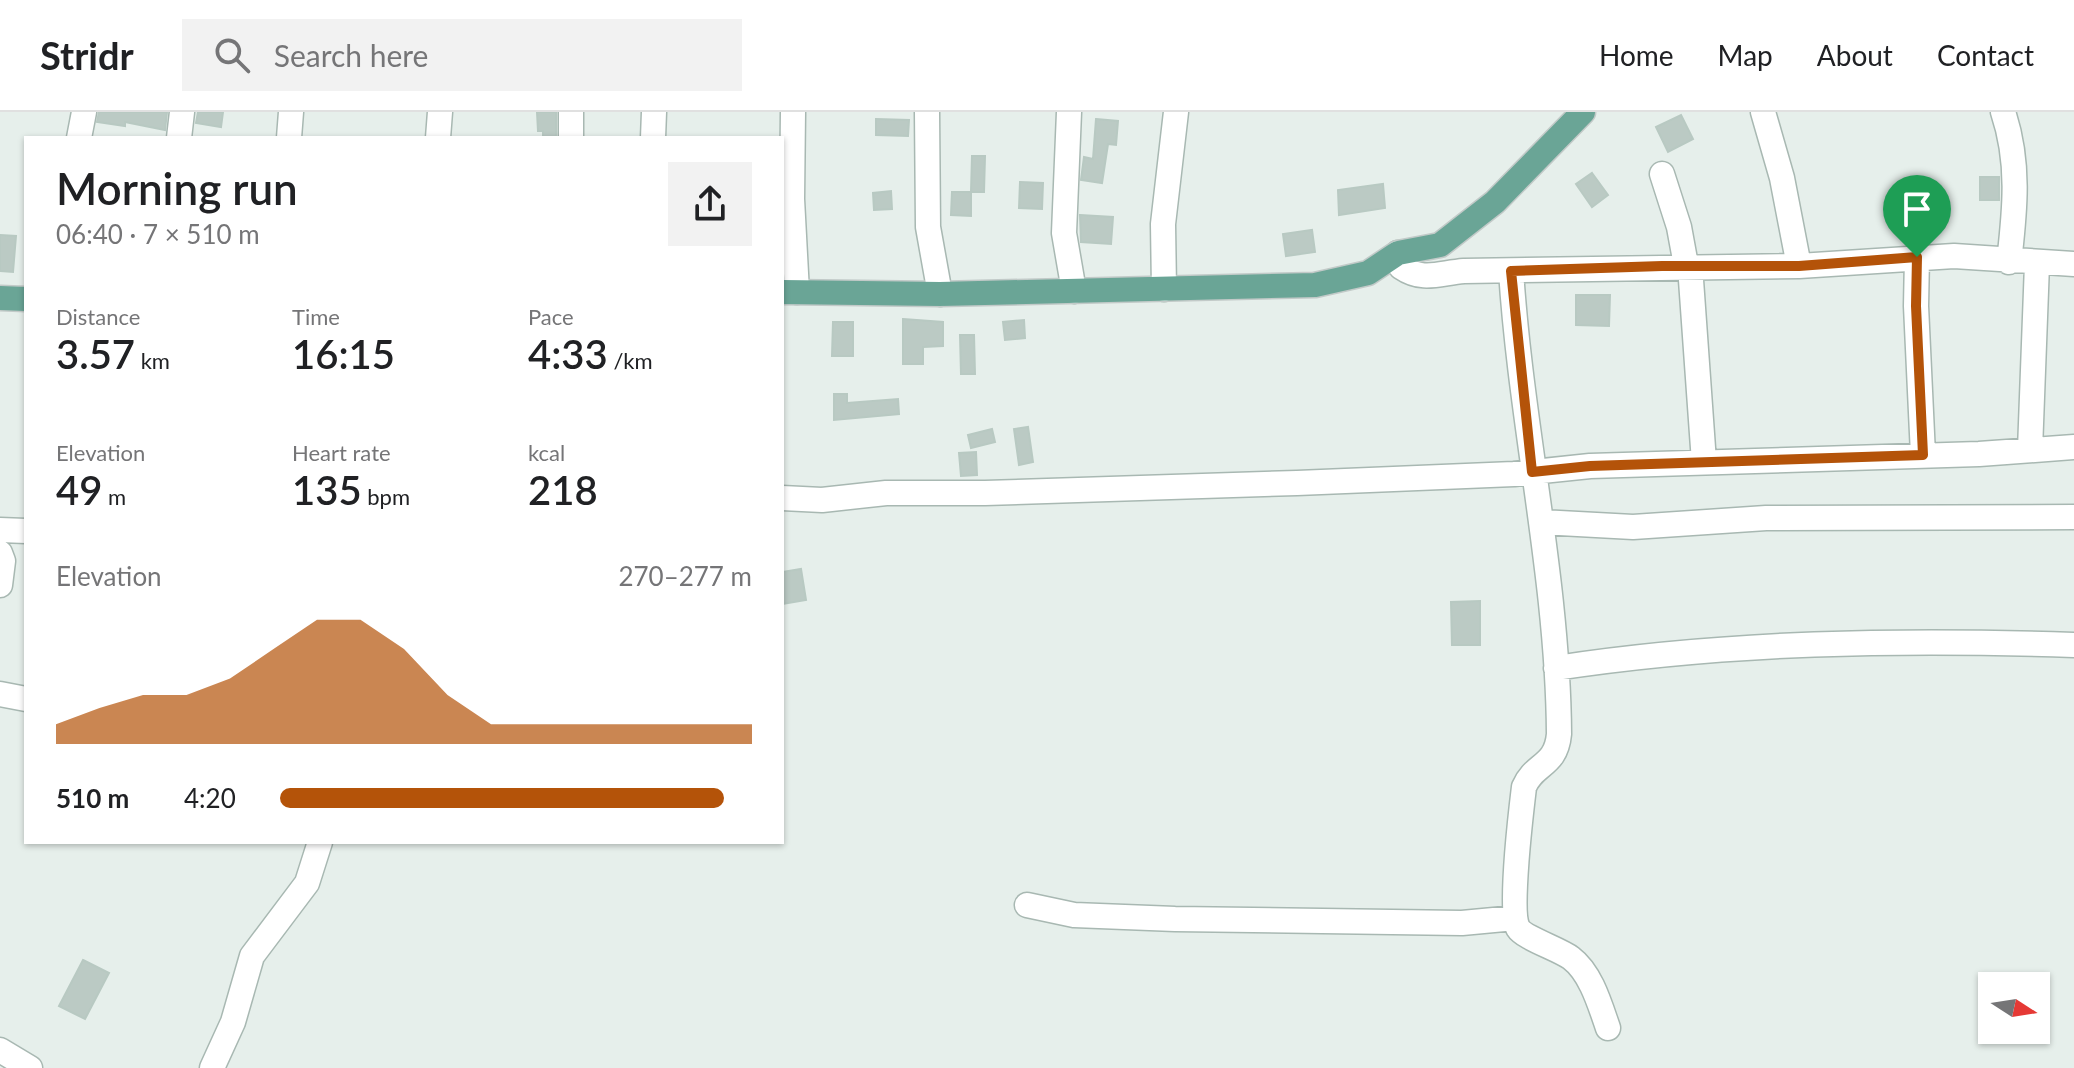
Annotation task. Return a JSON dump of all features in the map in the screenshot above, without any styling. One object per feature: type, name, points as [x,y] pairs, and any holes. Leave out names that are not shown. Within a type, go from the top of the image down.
[{"type":"main road","points":[[790,292],[940,294],[1315,285],[1368,273],[1398,253],[1440,245],[1495,202],[1583,112]]},
{"type":"main road","points":[[0,298],[24,299]]},
{"type":"street","points":[[79,136],[84,112]]},
{"type":"street","points":[[179,136],[182,112]]},
{"type":"street","points":[[289,136],[291,112]]},
{"type":"street","points":[[438,136],[440,112]]},
{"type":"street","points":[[571,112],[571,136]]},
{"type":"street","points":[[653,136],[654,112]]},
{"type":"street","points":[[790,292],[793,112]]},
{"type":"street","points":[[927,112],[928,227],[940,294]]},
{"type":"street","points":[[1069,112],[1064,233],[1074,291]]},
{"type":"street","points":[[1164,289],[1163,224],[1176,112]]},
{"type":"street","points":[[1763,112],[1782,178],[1799,266]]},
{"type":"street","points":[[2003,112],[2014,152],[2016,184],[2009,262]]},
{"type":"street","points":[[1662,174],[1679,227],[1686,265],[1690,266]]},
{"type":"street","points":[[1398,253],[1401,267],[1413,276],[1426,278],[1464,271],[1799,266],[1954,256],[2037,264],[2074,264]]},
{"type":"street","points":[[1917,257],[1916,306],[1923,455]]},
{"type":"street","points":[[2030,450],[2037,264]]},
{"type":"street","points":[[1690,266],[1704,462]]},
{"type":"street","points":[[1511,271],[1556,668],[1558,744],[1550,762],[1527,780],[1524,787],[1515,918],[1522,933],[1557,948],[1575,961],[1587,979],[1608,1028]]},
{"type":"street","points":[[784,498],[822,500],[886,493],[972,494],[1297,483],[1532,472],[1590,466],[2074,447]]},
{"type":"street","points":[[1541,522],[1633,527],[1766,518],[2074,517]]},
{"type":"street","points":[[0,530],[24,531]]},
{"type":"street","points":[[0,553],[3,561],[0,585]]},
{"type":"street","points":[[1556,668],[1613,659],[1765,647],[1971,641],[2074,645]]},
{"type":"street","points":[[0,694],[24,699]]},
{"type":"street","points":[[212,1068],[233,1022],[252,956],[307,883],[319,844]]},
{"type":"street","points":[[1027,905],[1074,915],[1175,919],[1462,923],[1515,918]]},
{"type":"street","points":[[0,1050],[30,1068]]},
{"type":"building","points":[[99,112],[167,112],[165,130],[125,122],[125,126],[97,122]]},
{"type":"building","points":[[198,112],[223,112],[221,127],[196,123]]},
{"type":"building","points":[[537,112],[556,112],[556,136],[543,136],[543,131],[538,131]]},
{"type":"building","points":[[1681,115],[1693,139],[1668,152],[1656,127]]},
{"type":"building","points":[[876,119],[909,120],[908,136],[876,135]]},
{"type":"building","points":[[1096,119],[1118,121],[1116,145],[1108,144],[1102,183],[1081,180],[1084,157],[1093,159]]},
{"type":"building","points":[[972,156],[985,156],[984,192],[971,192]]},
{"type":"building","points":[[1592,173],[1608,195],[1592,207],[1576,184]]},
{"type":"building","points":[[1980,177],[1999,177],[1999,200],[1980,200]]},
{"type":"building","points":[[1020,182],[1043,183],[1042,209],[1019,208]]},
{"type":"building","points":[[1383,184],[1385,208],[1339,215],[1338,190]]},
{"type":"building","points":[[891,191],[892,209],[874,210],[873,193]]},
{"type":"building","points":[[952,192],[971,192],[971,216],[951,215]]},
{"type":"building","points":[[1080,215],[1113,217],[1111,244],[1081,242]]},
{"type":"building","points":[[1312,230],[1315,252],[1286,256],[1283,234]]},
{"type":"building","points":[[0,235],[16,236],[13,272],[0,271]]},
{"type":"building","points":[[1576,295],[1610,295],[1609,326],[1576,325]]},
{"type":"building","points":[[903,319],[943,322],[943,346],[923,347],[923,364],[903,364]]},
{"type":"building","points":[[1024,320],[1025,338],[1005,340],[1003,322]]},
{"type":"building","points":[[833,322],[853,322],[853,356],[832,356]]},
{"type":"building","points":[[960,335],[974,335],[975,374],[961,374]]},
{"type":"building","points":[[834,394],[847,394],[847,403],[898,399],[899,414],[834,420]]},
{"type":"building","points":[[1028,427],[1033,462],[1019,465],[1014,429]]},
{"type":"building","points":[[992,429],[995,442],[971,448],[968,435]]},
{"type":"building","points":[[976,452],[977,475],[961,476],[959,453]]},
{"type":"building","points":[[801,569],[806,600],[784,604],[784,572]]},
{"type":"building","points":[[1480,601],[1480,645],[1452,645],[1451,602]]},
{"type":"building","points":[[83,960],[109,973],[85,1019],[59,1006]]},
{"type":"route","points":[[1917,257],[1916,306],[1923,455],[1590,466],[1532,472],[1511,271],[1799,266],[1917,257]]}]
